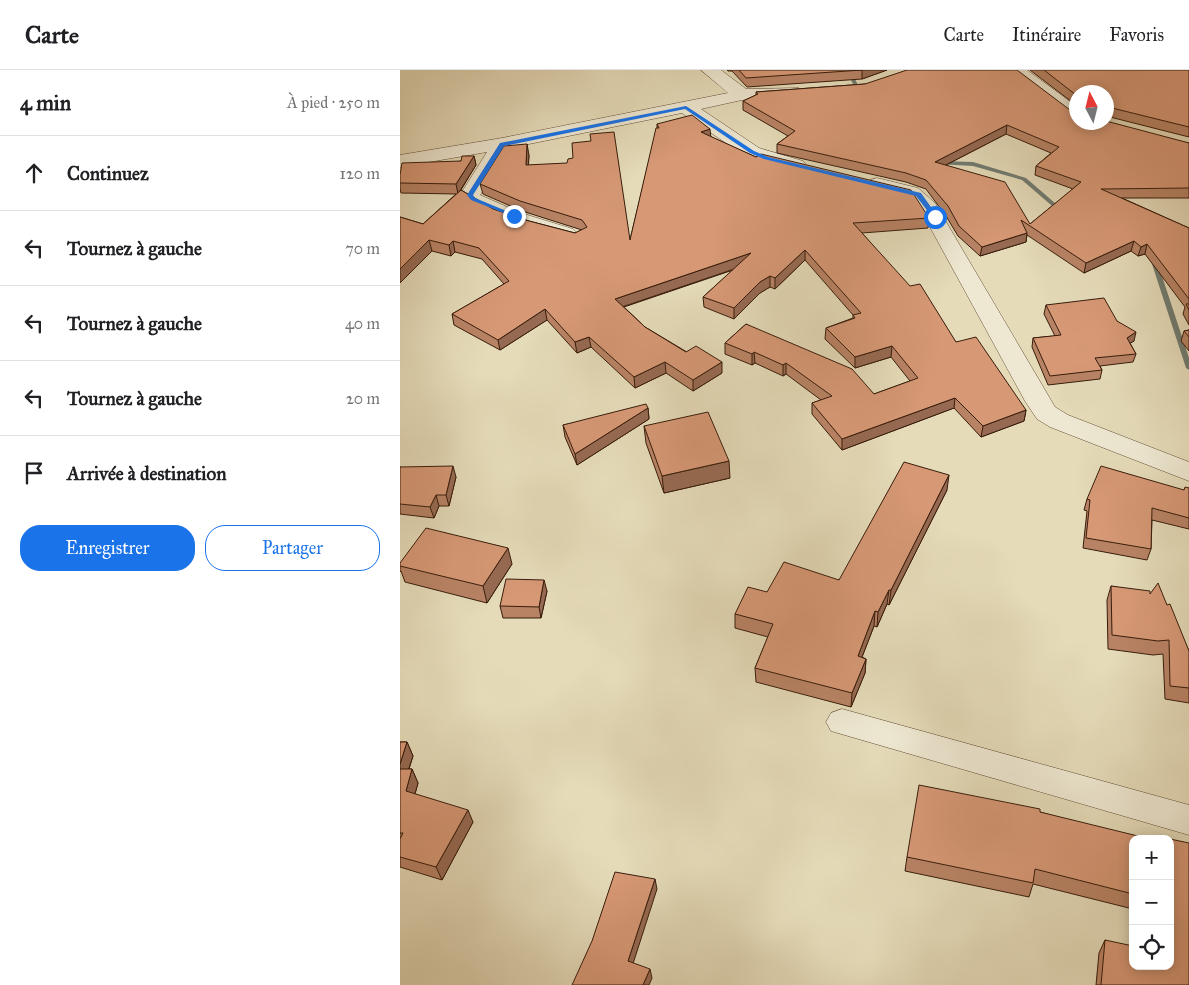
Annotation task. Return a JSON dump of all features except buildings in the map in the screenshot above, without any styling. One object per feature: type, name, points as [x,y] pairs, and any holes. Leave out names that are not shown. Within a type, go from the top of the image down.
[{"type":"street","points":[[710,70],[742,95]]},
{"type":"street","points":[[1016,70],[1069,109]]},
{"type":"street","points":[[400,161],[502,144],[742,95],[810,90]]},
{"type":"street","points":[[686,107],[752,152],[766,158],[812,169]]},
{"type":"street","points":[[502,144],[470,195],[473,199],[514,216],[576,236]]},
{"type":"street","points":[[859,179],[905,190],[918,195],[924,201],[935,217],[1037,401],[1046,413],[1059,421],[1189,472]]},
{"type":"street","points":[[842,722],[1189,820]]},
{"type":"waterway","points":[[844,70],[852,77],[860,93]]},
{"type":"waterway","points":[[940,163],[973,164],[1024,179],[1060,210]]},
{"type":"waterway","points":[[1155,264],[1189,368]]},
{"type":"route","points":[[514,216],[473,199],[470,195],[502,144],[586,129],[686,107],[752,152],[766,158],[905,190],[918,195],[935,217]]}]
